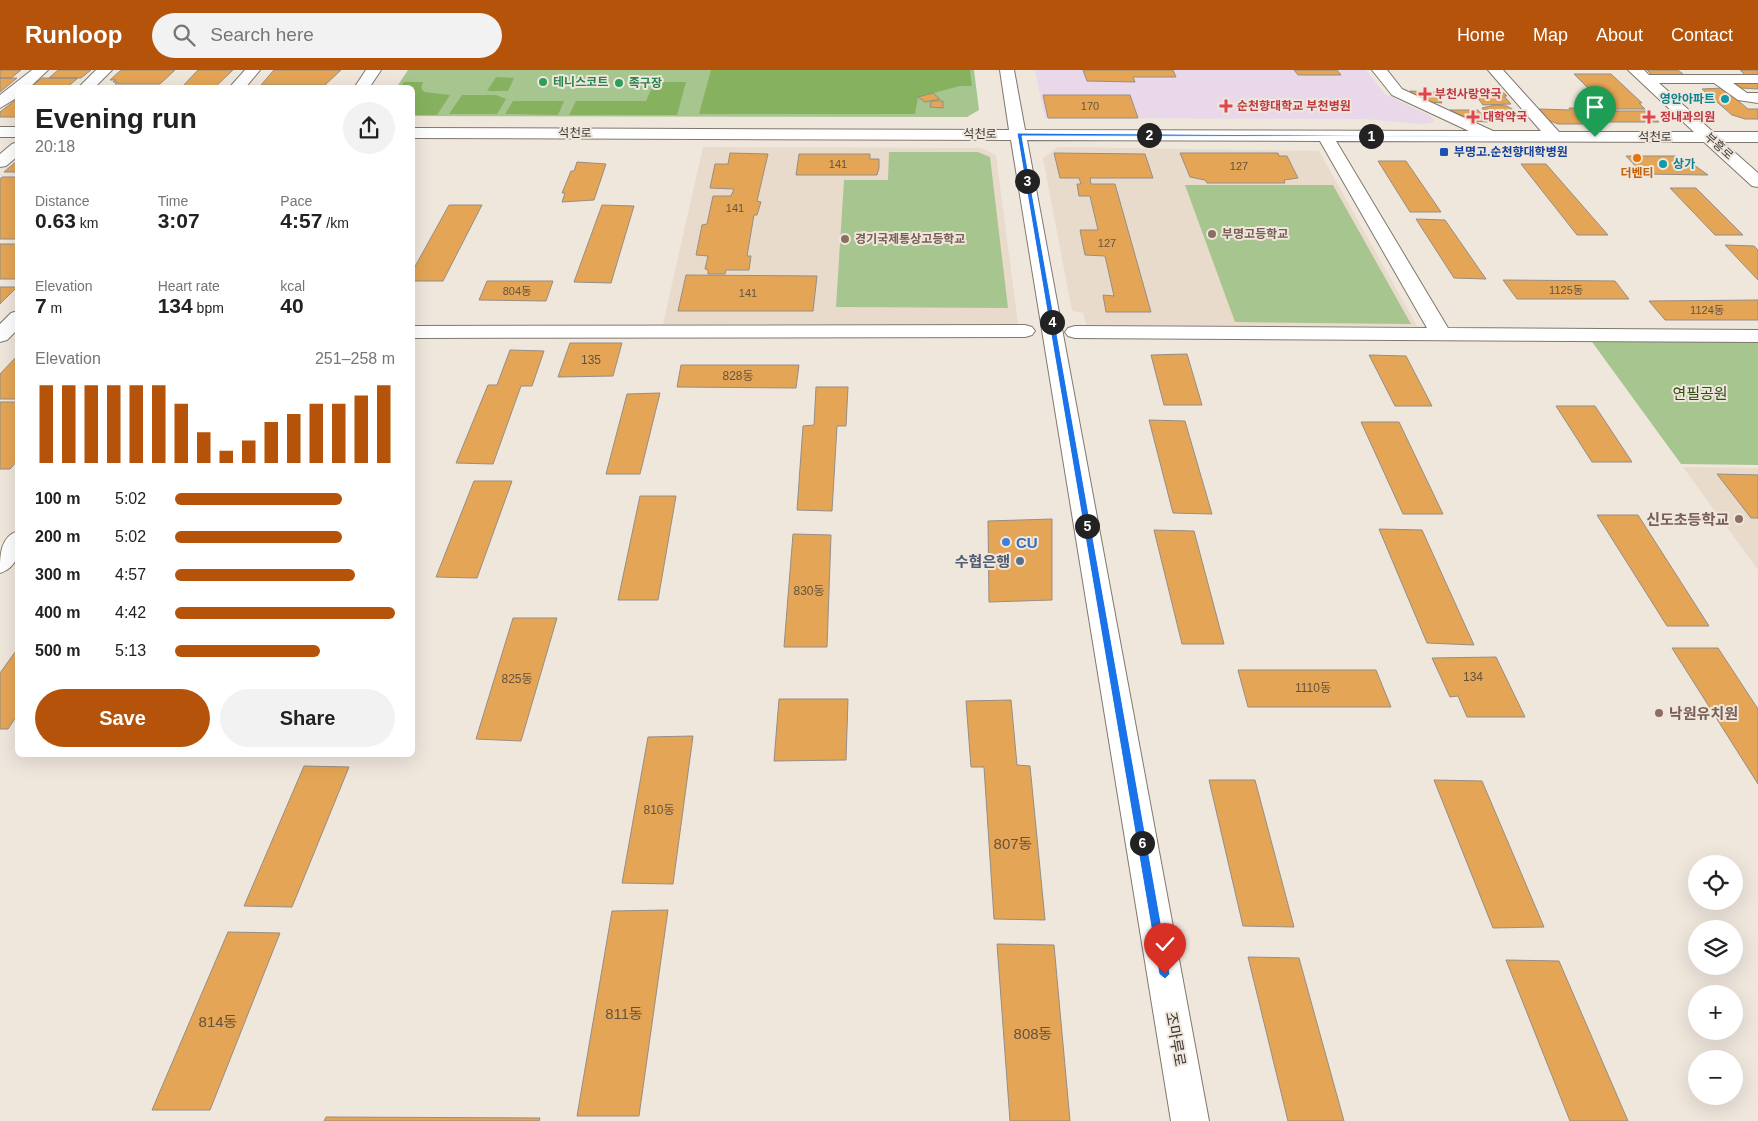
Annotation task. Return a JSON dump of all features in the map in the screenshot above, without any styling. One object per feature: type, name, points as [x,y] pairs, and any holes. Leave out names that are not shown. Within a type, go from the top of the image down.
[{"type":"street","points":[[22,85],[41,70]]},
{"type":"street","points":[[88,85],[105,70]]},
{"type":"street","points":[[239,85],[252,70]]},
{"type":"street","points":[[363,85],[374,70]]},
{"type":"street","name":"조마루로","points":[[1007,70],[1190,1121]]},
{"type":"street","points":[[1379,70],[1397,92],[1494,136]]},
{"type":"street","points":[[1495,70],[1555,137]]},
{"type":"street","points":[[1640,74],[1718,79],[1758,79]]},
{"type":"street","name":"부흥로","points":[[1640,74],[1758,182]]},
{"type":"street","points":[[1718,79],[1743,97],[1758,98]]},
{"type":"street","points":[[0,102],[15,90]]},
{"type":"street","points":[[0,132],[15,132]]},
{"type":"street","name":"석천로","points":[[415,133],[1758,138]]},
{"type":"street","points":[[1324,136],[1441,334]]},
{"type":"street","points":[[0,162],[15,149]]},
{"type":"street","points":[[415,332],[1025,331]]},
{"type":"street","points":[[1075,332],[1758,336]]},
{"type":"street","points":[[0,563],[15,544]]},
{"type":"shaded area","name":"순천향대학교 부천병원","points":[[1035,70],[1366,70],[1385,94],[1432,117],[1434,122],[1422,124],[1365,119],[1045,118]]},
{"type":"shaded area","name":"경기국제통상고등학교","points":[[703,147],[981,148],[996,155],[1018,324],[663,324]]},
{"type":"shaded area","name":"부명고등학교","points":[[1058,147],[1319,151],[1417,326],[1086,325],[1083,313],[1072,311],[1043,158]]},
{"type":"shaded area","name":"신도초등학교","points":[[1683,467],[1758,468],[1758,570]]},
{"type":"green space","points":[[408,70],[974,70],[979,110],[967,117],[415,116],[415,85],[398,85]]},
{"type":"green space","points":[[711,70],[970,70],[972,86],[960,86],[918,97],[915,114],[699,114]]},
{"type":"green space","points":[[496,77],[514,78],[508,91],[487,91]]},
{"type":"green space","points":[[404,82],[423,82],[421,88],[424,92],[450,95],[437,115],[415,115],[415,85],[402,85]]},
{"type":"green space","points":[[660,82],[686,82],[677,115],[569,115],[576,101],[646,101],[653,85]]},
{"type":"green space","points":[[462,95],[496,95],[506,99],[497,114],[449,114]]},
{"type":"green space","points":[[513,101],[564,101],[558,115],[505,114]]},
{"type":"green space","points":[[889,152],[978,152],[990,157],[1008,308],[836,307],[844,180],[888,180]]},
{"type":"green space","points":[[1185,185],[1333,185],[1411,324],[1235,322]]},
{"type":"green space","name":"연필공원","points":[[1587,335],[1758,336],[1758,465],[1681,464]]},
{"type":"building","points":[[0,70],[21,70],[11,78],[0,78]]},
{"type":"building","points":[[58,70],[91,70],[81,78],[49,78]]},
{"type":"building","points":[[121,70],[175,70],[160,84],[115,84],[117,82],[113,82],[116,80],[110,80]]},
{"type":"building","points":[[198,70],[233,70],[217,85],[184,85]]},
{"type":"building","points":[[274,70],[341,70],[325,85],[261,85]]},
{"type":"building","points":[[1083,70],[1173,70],[1176,77],[1133,77],[1135,82],[1087,81]]},
{"type":"building","points":[[1294,70],[1337,70],[1341,75],[1298,75]]},
{"type":"building","points":[[1647,70],[1678,70],[1684,75],[1652,75]]},
{"type":"building","points":[[1740,70],[1758,70],[1758,75],[1745,75]]},
{"type":"building","points":[[1574,74],[1611,74],[1642,103],[1639,103],[1645,109],[1609,109]]},
{"type":"building","points":[[0,78],[17,78],[0,92]]},
{"type":"building","points":[[42,78],[78,78],[70,85],[33,85]]},
{"type":"building","points":[[1733,82],[1758,82],[1758,89],[1741,88]]},
{"type":"building","name":"영안아파트","points":[[1723,88],[1748,109],[1758,109],[1758,119],[1745,119],[1732,115],[1702,89]]},
{"type":"building","name":"부천사랑약국","points":[[1410,91],[1435,92],[1442,103],[1429,102],[1425,97],[1415,97]]},
{"type":"building","points":[[933,93],[940,99],[925,102],[918,97]]},
{"type":"building","points":[[1474,93],[1504,93],[1507,96],[1504,96],[1511,104],[1483,105]]},
{"type":"building","points":[[1043,95],[1130,95],[1138,118],[1048,118]]},
{"type":"building","points":[[15,100],[15,117],[0,117],[0,112]]},
{"type":"building","points":[[931,101],[943,101],[943,108],[930,107]]},
{"type":"building","points":[[1495,105],[1507,106],[1519,113],[1519,118],[1513,121],[1494,119],[1491,121],[1482,108]]},
{"type":"building","points":[[1569,108],[1581,108],[1596,124],[1558,124],[1548,120],[1539,109],[1570,110]]},
{"type":"building","name":"대학약국","points":[[1450,110],[1478,110],[1488,122],[1472,121]]},
{"type":"building","points":[[1596,111],[1646,111],[1659,122],[1608,122]]},
{"type":"building","points":[[730,153],[768,154],[757,201],[761,202],[757,215],[754,215],[747,256],[751,256],[749,270],[726,270],[725,274],[708,274],[708,270],[705,269],[708,256],[696,255],[702,225],[707,224],[713,196],[731,196],[734,189],[710,188],[715,164],[728,164]]},
{"type":"building","points":[[1054,153],[1145,154],[1153,178],[1090,178],[1091,184],[1115,184],[1151,312],[1106,312],[1103,295],[1114,296],[1105,256],[1085,255],[1080,230],[1098,230],[1090,196],[1079,196],[1077,184],[1081,184],[1079,178],[1060,178]]},
{"type":"building","points":[[1180,153],[1278,153],[1279,156],[1287,156],[1298,178],[1284,180],[1285,183],[1207,183],[1205,180],[1190,177]]},
{"type":"building","points":[[799,154],[870,154],[870,159],[879,159],[879,168],[877,175],[796,175]]},
{"type":"building","name":"상가","points":[[1626,156],[1675,156],[1690,162],[1708,175],[1643,174]]},
{"type":"building","points":[[1378,161],[1406,161],[1441,212],[1410,212]]},
{"type":"building","points":[[577,162],[606,164],[594,200],[562,202],[565,193],[562,193]]},
{"type":"building","points":[[15,163],[15,172],[4,172]]},
{"type":"building","points":[[1521,164],[1546,164],[1608,235],[1577,235]]},
{"type":"building","points":[[2,177],[15,177],[15,239],[0,239],[0,179]]},
{"type":"building","points":[[1670,188],[1696,188],[1743,235],[1715,235]]},
{"type":"building","points":[[449,205],[482,205],[443,281],[415,281],[415,267]]},
{"type":"building","points":[[602,205],[634,206],[611,283],[574,282]]},
{"type":"building","points":[[1416,219],[1445,220],[1486,279],[1454,278]]},
{"type":"building","points":[[0,244],[15,244],[15,279],[0,279]]},
{"type":"building","points":[[1725,245],[1754,246],[1758,250],[1758,280]]},
{"type":"building","points":[[686,275],[817,276],[813,311],[678,311]]},
{"type":"building","points":[[1503,280],[1615,281],[1629,299],[1517,299]]},
{"type":"building","points":[[487,281],[553,281],[546,301],[479,300]]},
{"type":"building","points":[[0,287],[15,287],[15,289],[0,304]]},
{"type":"building","points":[[1758,300],[1758,320],[1665,320],[1649,301]]},
{"type":"building","points":[[570,343],[622,343],[613,376],[558,377]]},
{"type":"building","points":[[510,350],[544,351],[532,386],[521,386],[493,464],[456,463],[488,385],[497,385]]},
{"type":"building","points":[[1187,354],[1202,405],[1164,405],[1151,355]]},
{"type":"building","points":[[1369,355],[1406,356],[1432,406],[1395,406]]},
{"type":"building","points":[[15,358],[15,399],[0,399],[0,374]]},
{"type":"building","points":[[681,365],[799,365],[796,388],[677,387]]},
{"type":"building","points":[[816,387],[848,387],[846,426],[837,426],[832,511],[797,510],[803,426],[814,425]]},
{"type":"building","points":[[660,393],[640,474],[606,474],[627,394]]},
{"type":"building","points":[[0,402],[15,402],[15,463],[10,469],[0,469]]},
{"type":"building","points":[[1556,406],[1595,406],[1632,462],[1592,462]]},
{"type":"building","points":[[1149,420],[1185,421],[1212,514],[1173,513]]},
{"type":"building","points":[[1361,422],[1399,422],[1443,514],[1403,514]]},
{"type":"building","name":"신도초등학교","points":[[1717,474],[1758,475],[1758,518],[1751,518]]},
{"type":"building","points":[[474,481],[512,481],[477,578],[436,577]]},
{"type":"building","points":[[640,496],[676,496],[658,600],[618,600]]},
{"type":"building","points":[[1597,515],[1638,515],[1709,626],[1667,626]]},
{"type":"building","name":"수협은행","points":[[1052,519],[1052,600],[989,602],[988,521]]},
{"type":"building","points":[[1379,529],[1422,530],[1474,645],[1427,643]]},
{"type":"building","points":[[1154,530],[1194,531],[1224,644],[1182,644]]},
{"type":"building","points":[[793,534],[831,535],[827,647],[784,647]]},
{"type":"building","points":[[513,618],[557,618],[521,741],[476,739]]},
{"type":"building","points":[[1672,648],[1718,648],[1758,709],[1758,784]]},
{"type":"building","points":[[15,652],[15,718],[8,729],[0,729],[0,673]]},
{"type":"building","points":[[1496,657],[1525,717],[1467,717],[1458,696],[1450,697],[1432,658]]},
{"type":"building","points":[[1238,670],[1376,670],[1391,707],[1248,707]]},
{"type":"building","points":[[779,699],[848,699],[846,760],[774,761]]},
{"type":"building","points":[[1011,700],[1017,765],[1030,766],[1045,920],[994,919],[984,767],[971,767],[966,701]]},
{"type":"building","points":[[693,736],[673,884],[622,883],[648,737]]},
{"type":"building","points":[[304,766],[349,767],[292,907],[244,906]]},
{"type":"building","points":[[1209,780],[1255,780],[1294,927],[1243,926]]},
{"type":"building","points":[[1434,780],[1482,781],[1544,927],[1493,928]]},
{"type":"building","points":[[668,910],[639,1116],[577,1116],[612,911]]},
{"type":"building","points":[[228,932],[280,933],[210,1110],[152,1110]]},
{"type":"building","points":[[997,944],[1054,945],[1070,1121],[1010,1121]]},
{"type":"building","points":[[1248,957],[1299,958],[1344,1121],[1288,1121]]},
{"type":"building","points":[[1506,960],[1559,961],[1628,1121],[1570,1121]]},
{"type":"building","points":[[326,1117],[540,1118],[539,1121],[324,1121]]},
{"type":"place","name":"테니스코트","points":[[543,82]]},
{"type":"place","name":"족구장","points":[[619,83]]},
{"type":"place","name":"부천사랑약국","points":[[1425,94]]},
{"type":"place","name":"영안아파트","points":[[1725,99]]},
{"type":"place","name":"순천향대학교 부천병원","points":[[1226,106]]},
{"type":"place","name":"대학약국","points":[[1473,117]]},
{"type":"place","name":"정내과의원","points":[[1649,117]]},
{"type":"place","name":"부명고.순천향대학병원","points":[[1444,152]]},
{"type":"place","name":"더벤티","points":[[1637,158]]},
{"type":"place","name":"상가","points":[[1663,164]]},
{"type":"place","name":"부명고등학교","points":[[1212,234]]},
{"type":"place","name":"경기국제통상고등학교","points":[[845,239]]},
{"type":"place","name":"신도초등학교","points":[[1739,519]]},
{"type":"place","name":"CU","points":[[1006,542]]},
{"type":"place","name":"수협은행","points":[[1020,561]]},
{"type":"place","name":"낙원유치원","points":[[1659,713]]},
{"type":"route","points":[[1165,974],[1019,134],[1595,137]]}]
